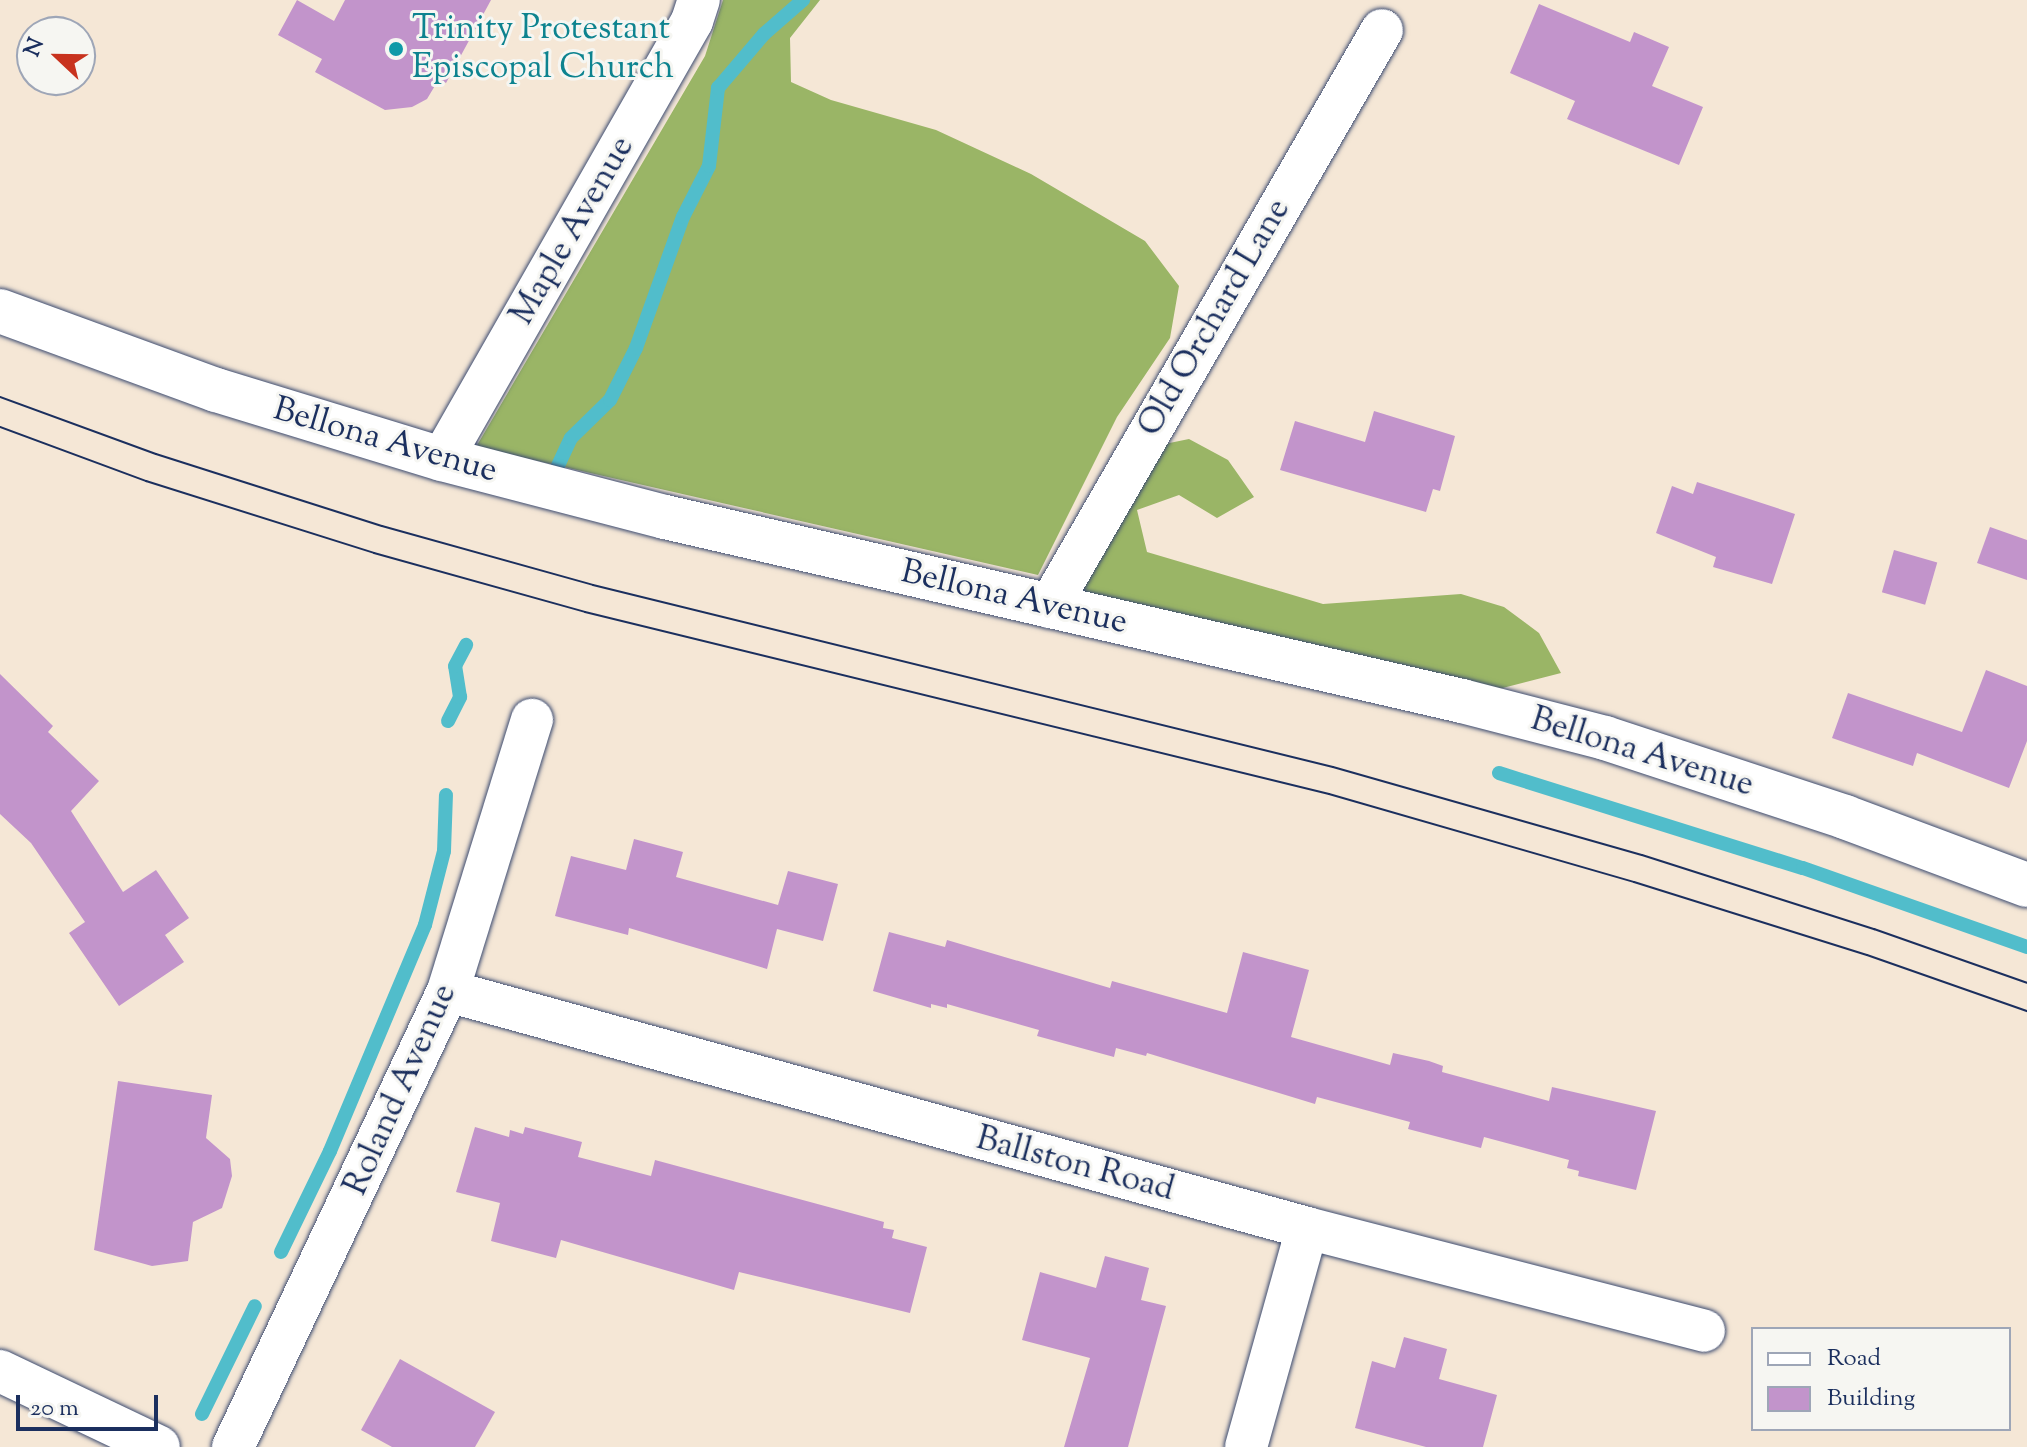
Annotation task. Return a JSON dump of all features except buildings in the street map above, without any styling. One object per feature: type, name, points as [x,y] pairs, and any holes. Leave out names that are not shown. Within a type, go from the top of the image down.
[{"type":"street","name":"Maple Avenue","points":[[442,459],[692,21],[699,0]]},
{"type":"street","name":"Old Orchard Lane","points":[[1049,607],[1382,30]]},
{"type":"street","name":"Bellona Avenue","points":[[0,311],[201,385],[442,459],[665,517],[1447,697],[1605,738],[1845,817],[2027,885]]},
{"type":"street","name":"Roland Avenue","points":[[233,1447],[448,991],[532,720]]},
{"type":"street","name":"Ballston Road","points":[[448,991],[1307,1228],[1704,1331]]},
{"type":"street","points":[[1246,1447],[1307,1228]]},
{"type":"street","points":[[0,1371],[159,1447]]},
{"type":"green space","points":[[723,0],[820,0],[790,38],[791,82],[831,100],[936,130],[1031,174],[1145,241],[1179,286],[1170,338],[1117,417],[1038,575],[476,447],[705,56]]},
{"type":"green space","points":[[1189,439],[1228,460],[1254,497],[1217,518],[1179,495],[1137,510],[1147,552],[1323,604],[1461,594],[1504,607],[1539,633],[1561,673],[1491,691],[1081,607],[1085,568],[1145,448]]},
{"type":"waterway","points":[[556,470],[571,438],[610,400],[636,348],[683,217],[709,166],[718,88],[764,34],[803,0]]},
{"type":"waterway","points":[[448,721],[460,697],[455,666],[466,645]]},
{"type":"waterway","points":[[1499,773],[1803,868],[2027,947]]},
{"type":"waterway","points":[[281,1252],[330,1151],[425,925],[444,851],[446,795]]},
{"type":"waterway","points":[[202,1414],[255,1306]]},
{"type":"tram line","points":[[0,397],[156,454],[382,526],[593,585],[1333,767],[1642,855],[1874,929],[2027,983]]},
{"type":"tram line","points":[[0,427],[146,481],[374,553],[585,612],[1329,794],[1634,882],[1867,955],[2027,1011]]},
{"type":"place","name":"Trinity Protestant Episcopal Church","points":[[396,49]]}]
